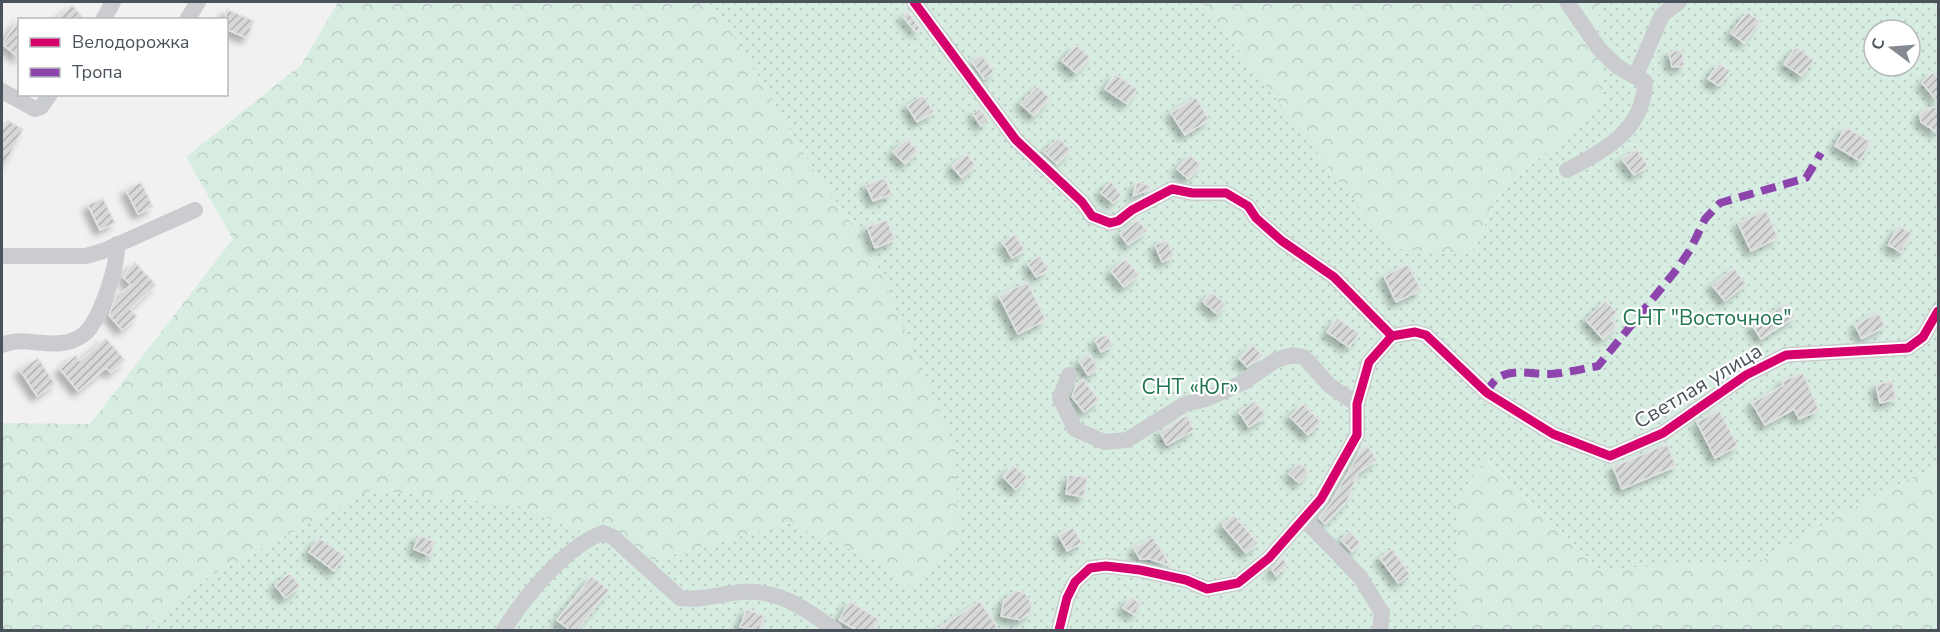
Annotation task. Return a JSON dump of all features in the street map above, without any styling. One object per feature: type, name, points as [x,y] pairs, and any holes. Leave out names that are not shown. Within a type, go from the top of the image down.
[{"type":"street","points":[[104,18],[113,2]]},
{"type":"street","points":[[188,18],[198,2]]},
{"type":"street","points":[[914,2],[1016,140],[1082,202],[1092,216],[1110,223],[1118,221],[1132,210],[1172,189],[1192,193],[1226,193],[1248,206],[1256,218],[1282,241],[1334,277],[1392,336],[1369,362],[1357,404],[1357,435],[1321,499],[1269,558],[1238,583],[1207,589],[1186,580],[1140,570],[1106,566],[1090,568],[1076,582],[1067,598],[1059,630]]},
{"type":"street","points":[[1567,2],[1600,50],[1618,67],[1645,82],[1644,100],[1632,122],[1606,150],[1567,170]]},
{"type":"street","points":[[1636,75],[1662,15],[1679,2]]},
{"type":"street","points":[[2,91],[35,109],[41,107],[49,96]]},
{"type":"street","points":[[2,256],[86,256],[195,210]]},
{"type":"street","points":[[2,345],[10,341],[60,344],[75,340],[89,328],[118,260],[117,244]]},
{"type":"street","name":"Светлая улица","points":[[1392,336],[1415,332],[1426,335],[1487,393],[1553,434],[1610,456],[1663,433],[1746,375],[1786,355],[1908,348],[1923,337],[1938,312]]},
{"type":"street","points":[[1069,375],[1060,398],[1075,429],[1104,442],[1127,440],[1185,404],[1206,399],[1244,382],[1276,360],[1293,355],[1304,357],[1330,386],[1357,404]]},
{"type":"street","points":[[1304,519],[1361,578],[1382,613],[1380,630]]},
{"type":"street","points":[[504,630],[515,612],[553,568],[588,538],[603,533],[613,537],[680,598],[692,600],[743,592],[781,596],[805,608],[835,630]]},
{"type":"green space","points":[[338,2],[692,2],[719,12],[816,174],[871,250],[955,449],[959,541],[910,586],[873,559],[788,523],[654,560],[513,504],[372,490],[210,576],[141,630],[2,630],[2,423],[90,424],[233,239],[186,157],[302,64]]},
{"type":"green space","name":"СНТ «Юг»","points":[[692,2],[1202,2],[1390,247],[1471,254],[1502,189],[1603,105],[1598,2],[1938,2],[1938,465],[1861,503],[1760,562],[1599,569],[1487,460],[1456,499],[1461,630],[141,630],[210,576],[372,490],[513,504],[654,560],[788,523],[873,559],[910,586],[871,250],[816,174],[719,12]]},
{"type":"green space","points":[[1202,2],[1598,2],[1603,105],[1502,189],[1471,254],[1390,248]]},
{"type":"green space","points":[[1486,460],[1599,569],[1760,562],[1861,503],[1938,465],[1938,630],[1461,630],[1456,499]]},
{"type":"building","points":[[72,5],[83,18],[58,18]]},
{"type":"building","points":[[226,9],[254,21],[247,38],[228,30],[228,18],[226,18]]},
{"type":"building","points":[[908,12],[920,28],[916,32],[903,16]]},
{"type":"building","points":[[1747,12],[1760,21],[1744,43],[1731,33]]},
{"type":"building","points":[[18,21],[18,56],[2,44]]},
{"type":"building","points":[[1076,45],[1090,57],[1076,73],[1062,61]]},
{"type":"building","points":[[1796,47],[1814,60],[1802,76],[1784,64]]},
{"type":"building","points":[[1682,50],[1684,66],[1672,67],[1669,52]]},
{"type":"building","points":[[982,55],[994,72],[984,79],[972,62]]},
{"type":"building","points":[[1719,63],[1730,71],[1719,86],[1708,79]]},
{"type":"building","points":[[1933,72],[1938,78],[1938,102],[1922,83]]},
{"type":"building","points":[[1115,74],[1137,89],[1127,104],[1105,89]]},
{"type":"building","points":[[1038,86],[1050,98],[1034,116],[1021,104]]},
{"type":"building","points":[[923,95],[934,112],[917,122],[907,106]]},
{"type":"building","points":[[1196,97],[1209,120],[1185,135],[1171,113]]},
{"type":"building","points":[[1938,106],[1938,133],[1921,122],[1920,115],[1923,111]]},
{"type":"building","points":[[980,109],[988,120],[981,126],[973,114]]},
{"type":"building","points":[[7,120],[23,129],[2,170],[2,130]]},
{"type":"building","points":[[1846,127],[1871,142],[1860,161],[1835,146]]},
{"type":"building","points":[[1059,138],[1071,150],[1057,164],[1044,152]]},
{"type":"building","points":[[907,139],[918,151],[905,164],[893,152]]},
{"type":"building","points":[[1637,149],[1648,166],[1634,175],[1622,159]]},
{"type":"building","points":[[967,154],[976,165],[962,178],[952,166]]},
{"type":"building","points":[[1190,155],[1201,165],[1188,179],[1177,169]]},
{"type":"building","points":[[885,178],[892,194],[873,201],[866,185]]},
{"type":"building","points":[[1111,181],[1121,195],[1113,203],[1101,193]]},
{"type":"building","points":[[141,182],[153,207],[138,214],[126,190]]},
{"type":"building","points":[[1137,182],[1151,186],[1150,189],[1133,196]]},
{"type":"building","points":[[103,198],[115,223],[100,230],[88,205]]},
{"type":"building","points":[[1766,210],[1778,238],[1751,251],[1738,223]]},
{"type":"building","points":[[887,220],[895,240],[875,248],[867,227]]},
{"type":"building","points":[[1139,220],[1147,231],[1128,245],[1120,234]]},
{"type":"building","points":[[1899,226],[1912,233],[1901,252],[1888,245]]},
{"type":"building","points":[[1015,235],[1025,250],[1012,258],[1003,243]]},
{"type":"building","points":[[1167,240],[1174,256],[1162,262],[1155,245]]},
{"type":"building","points":[[1040,256],[1048,270],[1036,277],[1028,264]]},
{"type":"building","points":[[1126,259],[1139,275],[1124,287],[1111,271]]},
{"type":"building","points":[[135,262],[156,285],[130,309],[137,317],[122,330],[109,315],[116,297],[131,285],[123,277]]},
{"type":"building","points":[[1408,264],[1421,290],[1396,302],[1384,276]]},
{"type":"building","points":[[1734,268],[1746,284],[1725,301],[1712,285]]},
{"type":"building","points":[[1027,282],[1046,320],[1018,334],[999,296]]},
{"type":"building","points":[[1211,292],[1226,304],[1217,314],[1203,302]]},
{"type":"building","points":[[1606,301],[1617,312],[1610,318],[1617,326],[1603,339],[1586,320]]},
{"type":"building","points":[[1787,303],[1795,317],[1761,339],[1752,325]]},
{"type":"building","points":[[1878,312],[1885,326],[1862,339],[1855,325]]},
{"type":"building","points":[[1337,318],[1359,333],[1349,347],[1327,332]]},
{"type":"building","points":[[1107,334],[1113,346],[1101,352],[1095,340]]},
{"type":"building","points":[[106,338],[125,360],[111,373],[106,368],[78,391],[60,369],[76,355],[80,361]]},
{"type":"building","points":[[1253,345],[1263,356],[1247,367],[1239,358]]},
{"type":"building","points":[[1089,354],[1098,369],[1088,375],[1079,361]]},
{"type":"building","points":[[38,358],[55,384],[37,396],[20,370]]},
{"type":"building","points":[[1803,373],[1819,410],[1799,419],[1794,409],[1765,425],[1752,403],[1784,385],[1782,381]]},
{"type":"building","points":[[1083,379],[1099,400],[1084,412],[1072,397],[1077,384]]},
{"type":"building","points":[[1892,381],[1896,399],[1880,403],[1876,385]]},
{"type":"building","points":[[1255,401],[1266,416],[1249,427],[1239,412]]},
{"type":"building","points":[[1303,404],[1321,422],[1308,435],[1290,417]]},
{"type":"building","points":[[1719,410],[1738,446],[1715,458],[1697,422]]},
{"type":"building","points":[[1187,415],[1194,430],[1167,445],[1160,432]]},
{"type":"building","points":[[1667,444],[1676,466],[1622,489],[1613,467]]},
{"type":"building","points":[[1367,445],[1377,460],[1358,473],[1347,501],[1325,524],[1319,518],[1330,504],[1361,450]]},
{"type":"building","points":[[1300,463],[1309,472],[1299,483],[1289,474]]},
{"type":"building","points":[[1013,465],[1027,477],[1016,490],[1003,477]]},
{"type":"building","points":[[1069,475],[1087,477],[1084,497],[1066,494]]},
{"type":"building","points":[[1234,515],[1258,543],[1246,553],[1222,525]]},
{"type":"building","points":[[1073,527],[1082,543],[1067,551],[1059,535]]},
{"type":"building","points":[[1350,531],[1361,543],[1352,552],[1341,540]]},
{"type":"building","points":[[419,535],[435,542],[430,556],[414,549]]},
{"type":"building","points":[[1153,537],[1171,566],[1150,559],[1140,559],[1134,548]]},
{"type":"building","points":[[319,538],[345,556],[334,571],[309,552]]},
{"type":"building","points":[[1392,549],[1410,574],[1398,583],[1380,558]]},
{"type":"building","points":[[1283,558],[1287,565],[1276,576],[1272,569]]},
{"type":"building","points":[[290,573],[300,586],[285,598],[275,585]]},
{"type":"building","points":[[592,576],[609,590],[577,630],[570,630],[557,620]]},
{"type":"building","points":[[1015,591],[1024,592],[1032,604],[1030,613],[1020,620],[1001,616],[1004,601]]},
{"type":"building","points":[[1131,597],[1141,604],[1134,615],[1123,608]]},
{"type":"building","points":[[850,601],[880,620],[873,630],[856,630],[839,620]]},
{"type":"building","points":[[980,601],[999,630],[936,630]]},
{"type":"building","points":[[747,609],[765,616],[759,630],[740,627]]},
{"type":"marked path","points":[[1487,393],[1492,384],[1506,374],[1556,373],[1598,366],[1677,269],[1690,250],[1705,219],[1720,203],[1806,178],[1821,153]]},
{"type":"cycle path","points":[[914,2],[1016,140],[1082,202],[1092,216],[1110,223],[1118,221],[1132,210],[1172,189],[1192,193],[1226,193],[1248,206],[1256,218],[1282,241],[1334,277],[1392,336],[1415,332],[1426,335],[1487,393],[1553,434],[1610,456],[1663,433],[1746,375],[1786,355],[1908,348],[1923,337],[1938,311]]},
{"type":"cycle path","points":[[1059,630],[1067,598],[1075,582],[1090,568],[1106,566],[1140,570],[1186,580],[1207,589],[1238,583],[1269,558],[1321,499],[1357,435],[1357,404],[1369,362],[1392,336]]},
{"type":"park label","name":"СНТ \"Восточное\"","points":[[1707,318]]}]
